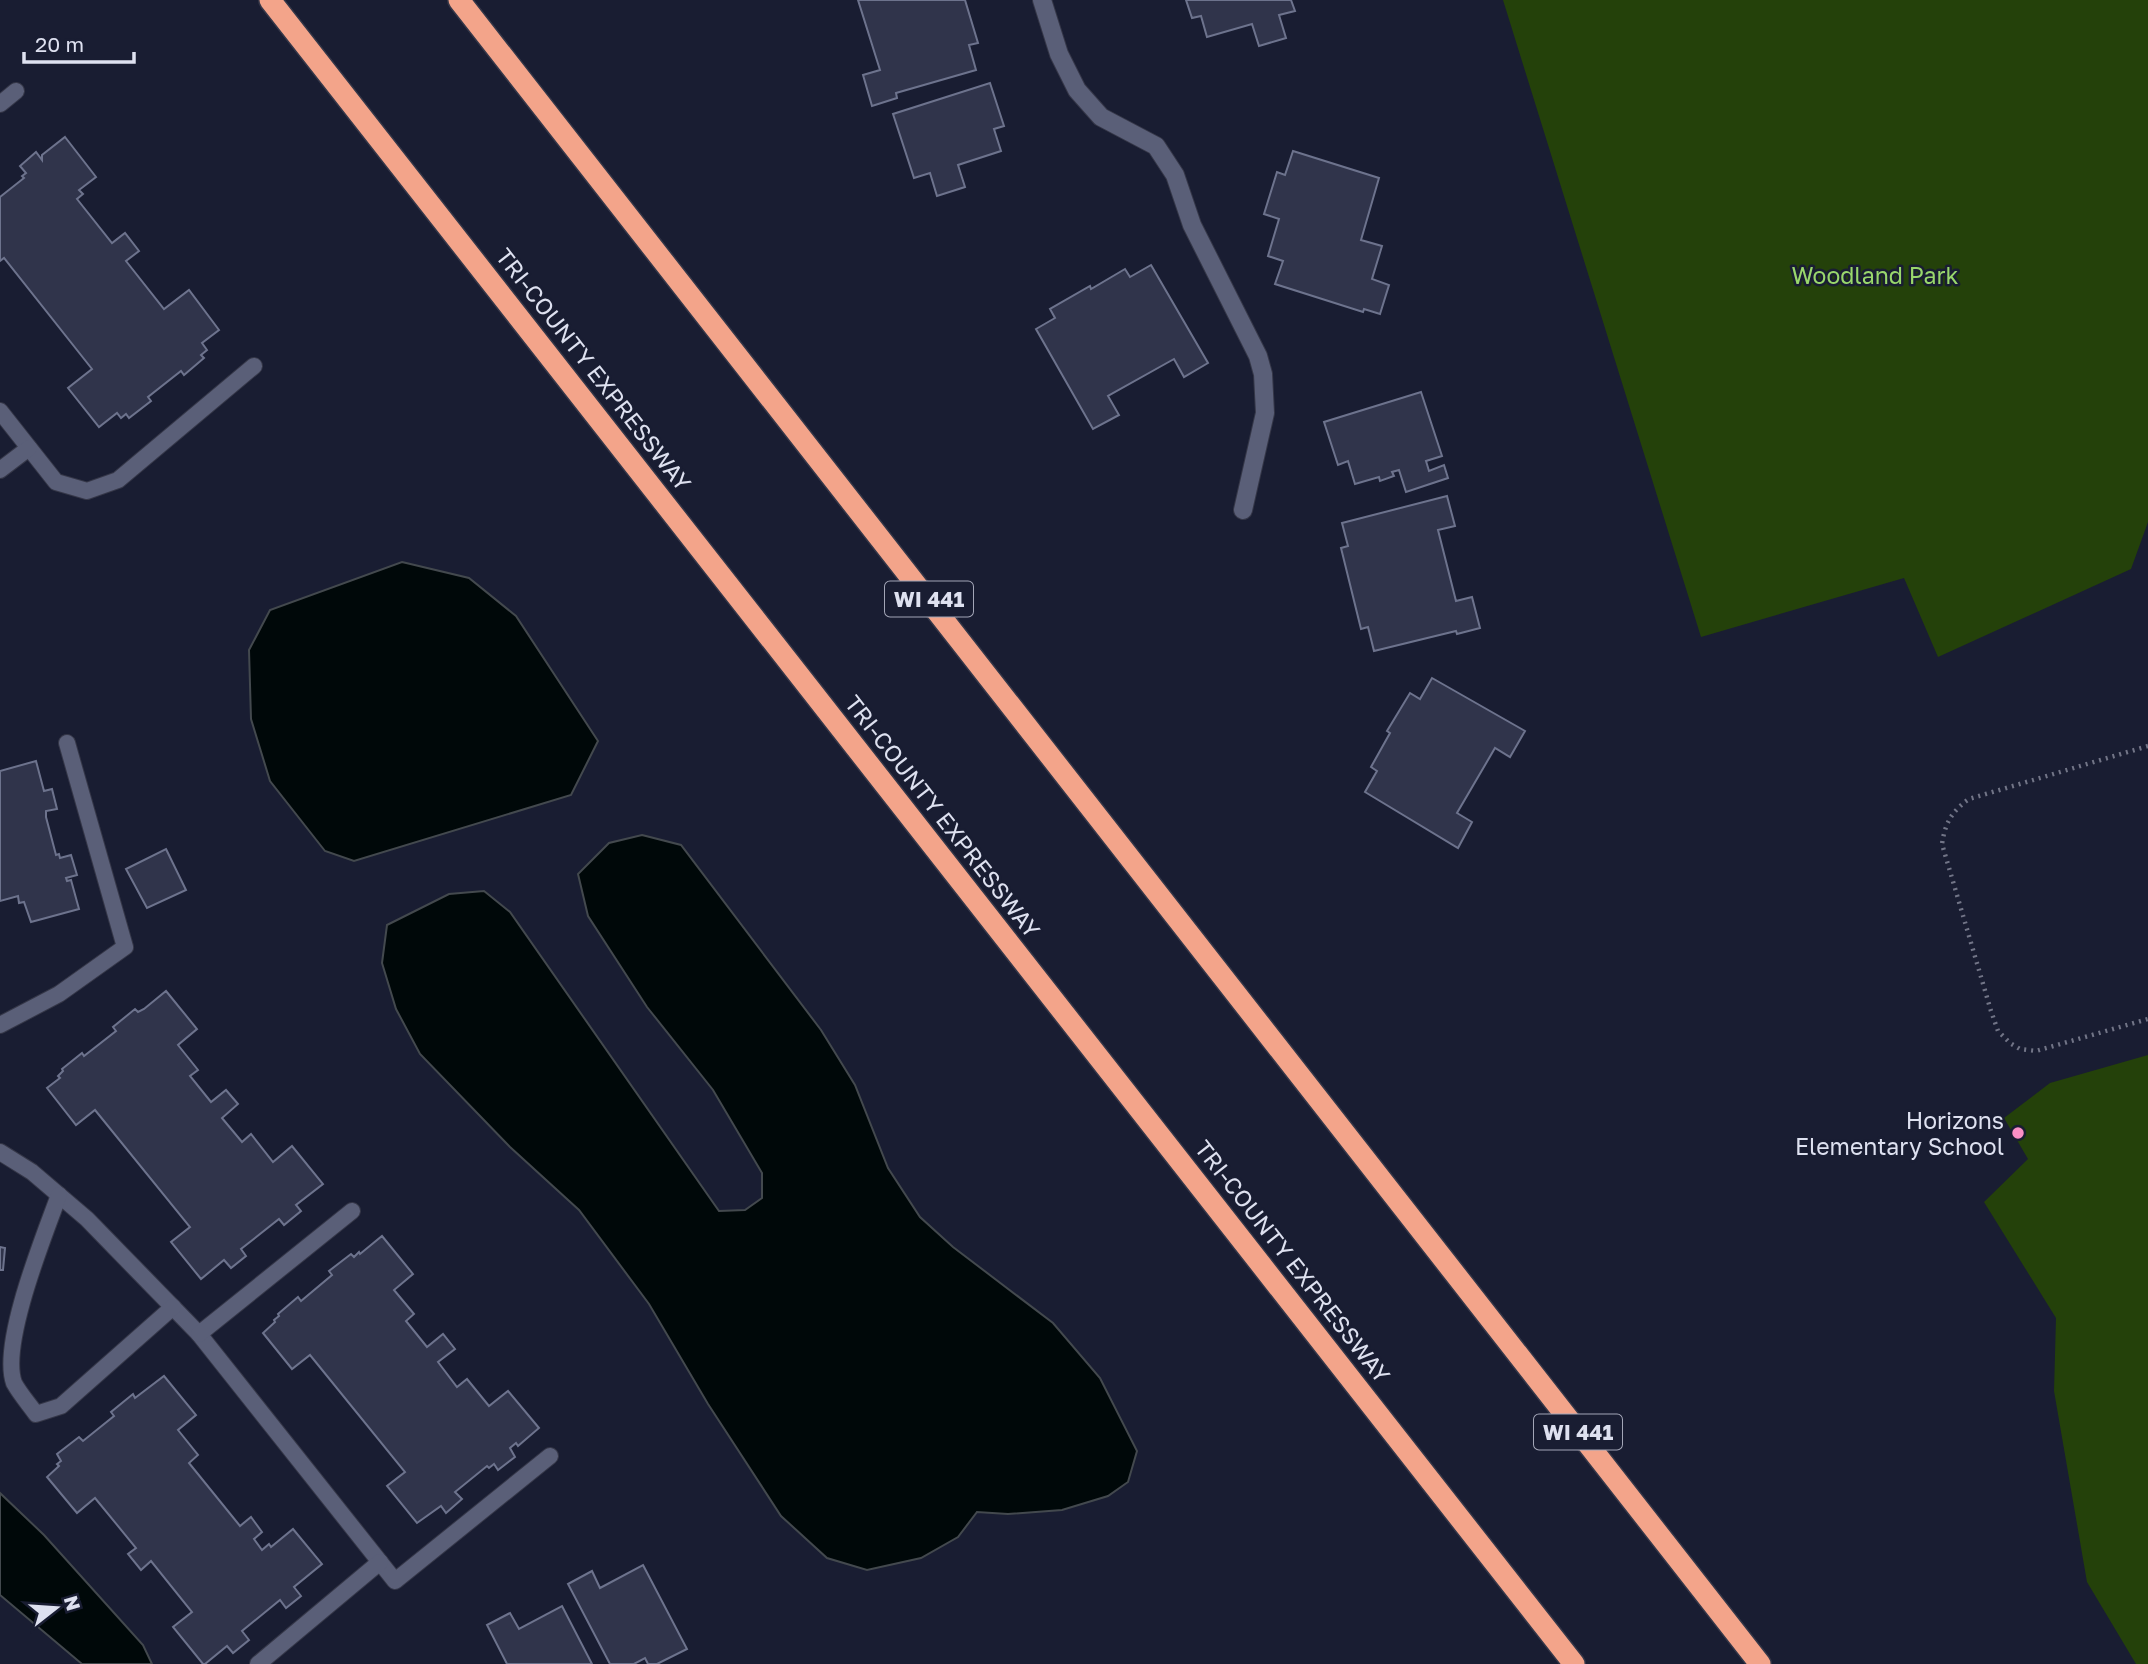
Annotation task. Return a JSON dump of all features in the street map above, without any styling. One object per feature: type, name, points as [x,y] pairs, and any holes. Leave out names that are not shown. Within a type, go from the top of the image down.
[{"type":"highway","name":"TRI-COUNTY EXPRESSWAY","points":[[270,0],[1574,1664]]},
{"type":"highway","name":"WI 441","points":[[459,0],[1760,1664]]},
{"type":"street","points":[[1042,0],[1059,54],[1077,90],[1101,117],[1156,146],[1175,175],[1192,225],[1258,356],[1263,374],[1265,413],[1243,510]]},
{"type":"lane","points":[[0,104],[16,91]]},
{"type":"lane","points":[[0,411],[56,482],[87,491],[118,480],[254,366]]},
{"type":"lane","points":[[0,470],[29,448]]},
{"type":"lane","points":[[0,1025],[59,994],[125,947],[67,743]]},
{"type":"lane","points":[[0,1152],[32,1172],[87,1219],[199,1335],[395,1581],[550,1456]]},
{"type":"lane","points":[[59,1195],[16,1317],[9,1348],[13,1381],[36,1414],[61,1406],[173,1307]]},
{"type":"lane","points":[[199,1335],[352,1211]]},
{"type":"lane","points":[[258,1664],[380,1562]]},
{"type":"path","points":[[2148,746],[1969,799],[1948,819],[1941,844],[1991,1011],[1998,1031],[2010,1043],[2020,1049],[2043,1051],[2148,1019]]},
{"type":"green space","name":"Woodland Park","points":[[1503,0],[2148,0],[2148,522],[2131,569],[1938,657],[1904,578],[1701,637]]},
{"type":"green space","points":[[2148,1055],[2148,1664],[2136,1664],[2087,1582],[2054,1391],[2056,1318],[1984,1202],[2028,1159],[2004,1118],[2050,1083]]},
{"type":"shaded area","points":[[402,562],[469,578],[516,616],[598,741],[571,795],[354,861],[325,851],[270,781],[251,719],[249,650],[270,610]]},
{"type":"shaded area","points":[[642,835],[681,845],[821,1030],[855,1085],[888,1168],[920,1217],[953,1247],[1053,1323],[1100,1378],[1137,1451],[1128,1482],[1108,1496],[1062,1510],[1008,1514],[977,1512],[958,1537],[921,1558],[867,1570],[827,1558],[781,1516],[708,1404],[649,1304],[579,1210],[510,1147],[420,1054],[396,1009],[382,963],[387,925],[449,894],[484,891],[510,912],[719,1211],[745,1210],[762,1198],[762,1173],[713,1090],[647,1007],[588,916],[578,874],[609,843]]},
{"type":"shaded area","points":[[0,1493],[44,1535],[143,1645],[152,1664],[82,1664],[0,1595]]},
{"type":"building","points":[[858,0],[965,0],[978,43],[969,45],[976,70],[896,93],[897,98],[872,106],[863,75],[880,70]]},
{"type":"building","points":[[1186,0],[1291,0],[1295,11],[1279,15],[1286,38],[1259,46],[1252,24],[1207,37],[1201,16],[1192,18]]},
{"type":"building","points":[[990,83],[1004,126],[994,129],[1001,151],[958,165],[965,187],[937,196],[930,173],[914,178],[893,114]]},
{"type":"building","points":[[65,137],[96,177],[79,190],[83,194],[77,199],[112,243],[125,233],[139,251],[126,261],[164,309],[189,290],[219,330],[202,343],[207,350],[201,355],[204,358],[184,375],[181,371],[148,397],[151,401],[129,418],[126,414],[121,418],[117,413],[99,427],[68,388],[92,369],[4,258],[0,261],[0,197],[24,178],[22,176],[26,173],[20,166],[36,152],[42,160],[42,155]]},
{"type":"building","points":[[1293,151],[1379,178],[1361,240],[1382,246],[1372,279],[1389,285],[1380,314],[1364,309],[1363,312],[1275,284],[1283,261],[1268,256],[1279,219],[1264,214],[1277,172],[1285,175]]},
{"type":"building","points":[[1151,265],[1208,363],[1184,377],[1174,359],[1108,396],[1119,415],[1093,429],[1036,329],[1055,318],[1050,309],[1090,286],[1091,289],[1125,269],[1130,277]]},
{"type":"building","points":[[1421,392],[1442,456],[1426,461],[1429,471],[1444,465],[1448,478],[1406,492],[1399,470],[1392,472],[1394,476],[1380,481],[1379,477],[1355,484],[1348,461],[1338,465],[1324,422]]},
{"type":"building","points":[[1447,496],[1455,526],[1438,530],[1456,601],[1472,597],[1480,628],[1457,634],[1456,631],[1374,651],[1368,627],[1361,629],[1341,548],[1348,546],[1342,523]]},
{"type":"building","points":[[1432,678],[1525,731],[1510,757],[1495,748],[1457,813],[1472,822],[1458,848],[1365,792],[1377,771],[1371,767],[1390,733],[1387,731],[1410,693],[1420,699]]},
{"type":"building","points":[[36,761],[44,791],[52,789],[57,809],[46,811],[56,855],[59,854],[60,858],[71,855],[77,875],[66,878],[67,881],[71,880],[79,909],[31,922],[24,902],[19,903],[18,896],[0,901],[0,771]]},
{"type":"building","points":[[166,849],[186,890],[147,908],[126,869]]},
{"type":"building","points":[[166,991],[197,1029],[178,1045],[198,1070],[190,1076],[211,1102],[226,1090],[238,1104],[222,1118],[242,1142],[251,1134],[273,1162],[292,1146],[323,1184],[296,1205],[301,1211],[284,1225],[279,1219],[241,1249],[246,1256],[231,1268],[224,1260],[201,1279],[171,1242],[190,1227],[95,1110],[76,1125],[47,1088],[60,1078],[58,1076],[62,1069],[116,1031],[113,1027],[135,1009],[138,1012],[144,1009]]},
{"type":"building","points":[[382,1236],[413,1274],[394,1290],[414,1314],[406,1321],[427,1347],[443,1334],[455,1349],[438,1362],[457,1387],[467,1379],[489,1406],[508,1391],[539,1428],[518,1446],[516,1443],[510,1448],[515,1457],[498,1470],[494,1464],[489,1468],[487,1466],[455,1492],[462,1499],[446,1513],[441,1506],[417,1523],[387,1486],[405,1472],[310,1355],[292,1369],[263,1333],[275,1322],[278,1314],[298,1297],[301,1301],[332,1275],[329,1271],[351,1254],[354,1257],[359,1252],[360,1254]]},
{"type":"building","points":[[0,1247],[5,1248],[3,1270],[0,1270]]},
{"type":"building","points":[[164,1376],[196,1415],[178,1430],[198,1455],[189,1463],[240,1526],[251,1517],[262,1532],[254,1539],[262,1550],[269,1544],[271,1547],[293,1529],[322,1564],[294,1587],[301,1596],[286,1608],[280,1600],[242,1631],[249,1640],[233,1653],[227,1646],[205,1664],[173,1627],[192,1612],[151,1561],[141,1570],[128,1554],[136,1548],[95,1498],[77,1513],[47,1477],[59,1466],[57,1464],[61,1461],[57,1454],[79,1437],[83,1441],[114,1416],[111,1412],[133,1394],[135,1398]]},
{"type":"building","points":[[643,1565],[687,1649],[657,1664],[648,1664],[645,1658],[634,1664],[610,1664],[568,1584],[592,1571],[600,1588]]},
{"type":"building","points":[[562,1606],[592,1664],[507,1664],[487,1625],[510,1613],[519,1629]]},
{"type":"place","name":"Horizons Elementary School","points":[[2018,1133]]}]
